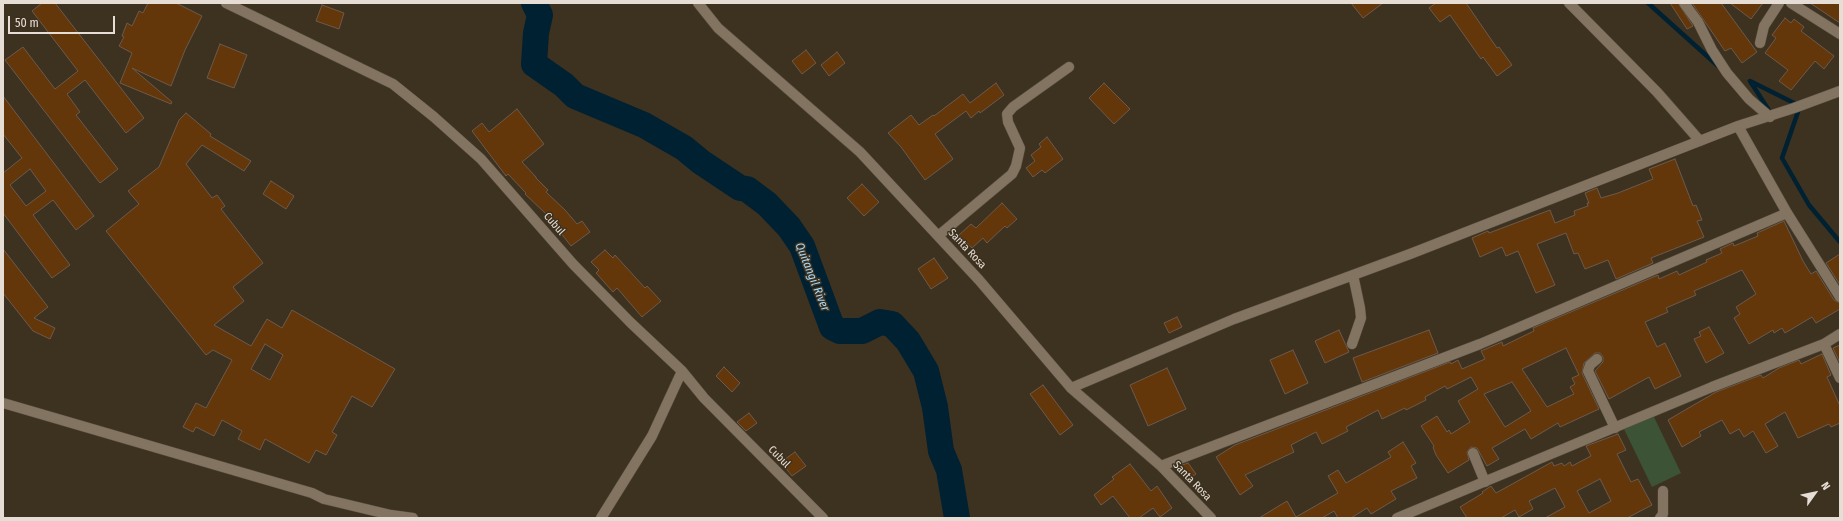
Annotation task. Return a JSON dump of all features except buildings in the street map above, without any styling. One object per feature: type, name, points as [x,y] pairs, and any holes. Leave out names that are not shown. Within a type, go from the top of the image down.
[{"type":"street","name":"Cubul","points":[[226,3],[393,84],[481,159],[573,264],[631,323],[682,371],[704,398],[823,518]]},
{"type":"street","name":"Santa Rosa","points":[[698,3],[718,28],[860,152],[979,280],[1071,388],[1161,466],[1211,518]]},
{"type":"street","points":[[1569,3],[1656,92],[1700,141]]},
{"type":"street","points":[[1684,3],[1698,22],[1712,50],[1727,73],[1749,99],[1770,117]]},
{"type":"street","points":[[1760,43],[1764,26],[1779,3]]},
{"type":"street","points":[[1791,3],[1840,34]]},
{"type":"street","points":[[938,236],[1012,174],[1016,166],[1020,148],[1008,122],[1007,114],[1013,107],[1069,67]]},
{"type":"street","points":[[1071,388],[1234,319],[1353,275],[1738,126],[1805,105],[1840,91]]},
{"type":"street","points":[[1738,126],[1787,213],[1840,297]]},
{"type":"street","points":[[1161,466],[1480,344],[1787,213]]},
{"type":"street","points":[[1352,344],[1361,318],[1353,275]]},
{"type":"street","points":[[1397,518],[1712,387],[1824,344],[1840,334]]},
{"type":"street","points":[[1824,344],[1840,378]]},
{"type":"street","points":[[1597,359],[1590,365],[1588,371],[1615,428]]},
{"type":"street","points":[[601,518],[652,436],[682,371]]},
{"type":"street","points":[[3,403],[312,493],[324,499],[391,515],[413,518]]},
{"type":"street","points":[[1473,453],[1485,482]]},
{"type":"street","points":[[1660,518],[1663,514],[1664,491]]},
{"type":"green space","points":[[1653,415],[1681,473],[1652,487],[1624,429]]},
{"type":"waterway","name":"Quitangil River","points":[[534,3],[540,15],[536,33],[534,64],[564,85],[575,96],[644,125],[684,148],[701,162],[740,188],[747,189],[767,204],[789,227],[802,246],[832,327],[840,331],[862,331],[880,322],[892,324],[908,341],[926,371],[935,407],[941,451],[949,470],[957,518]]},
{"type":"waterway","points":[[1648,3],[1718,66]]},
{"type":"waterway","points":[[1770,112],[1750,81],[1800,106],[1782,158],[1809,205],[1840,242]]}]
